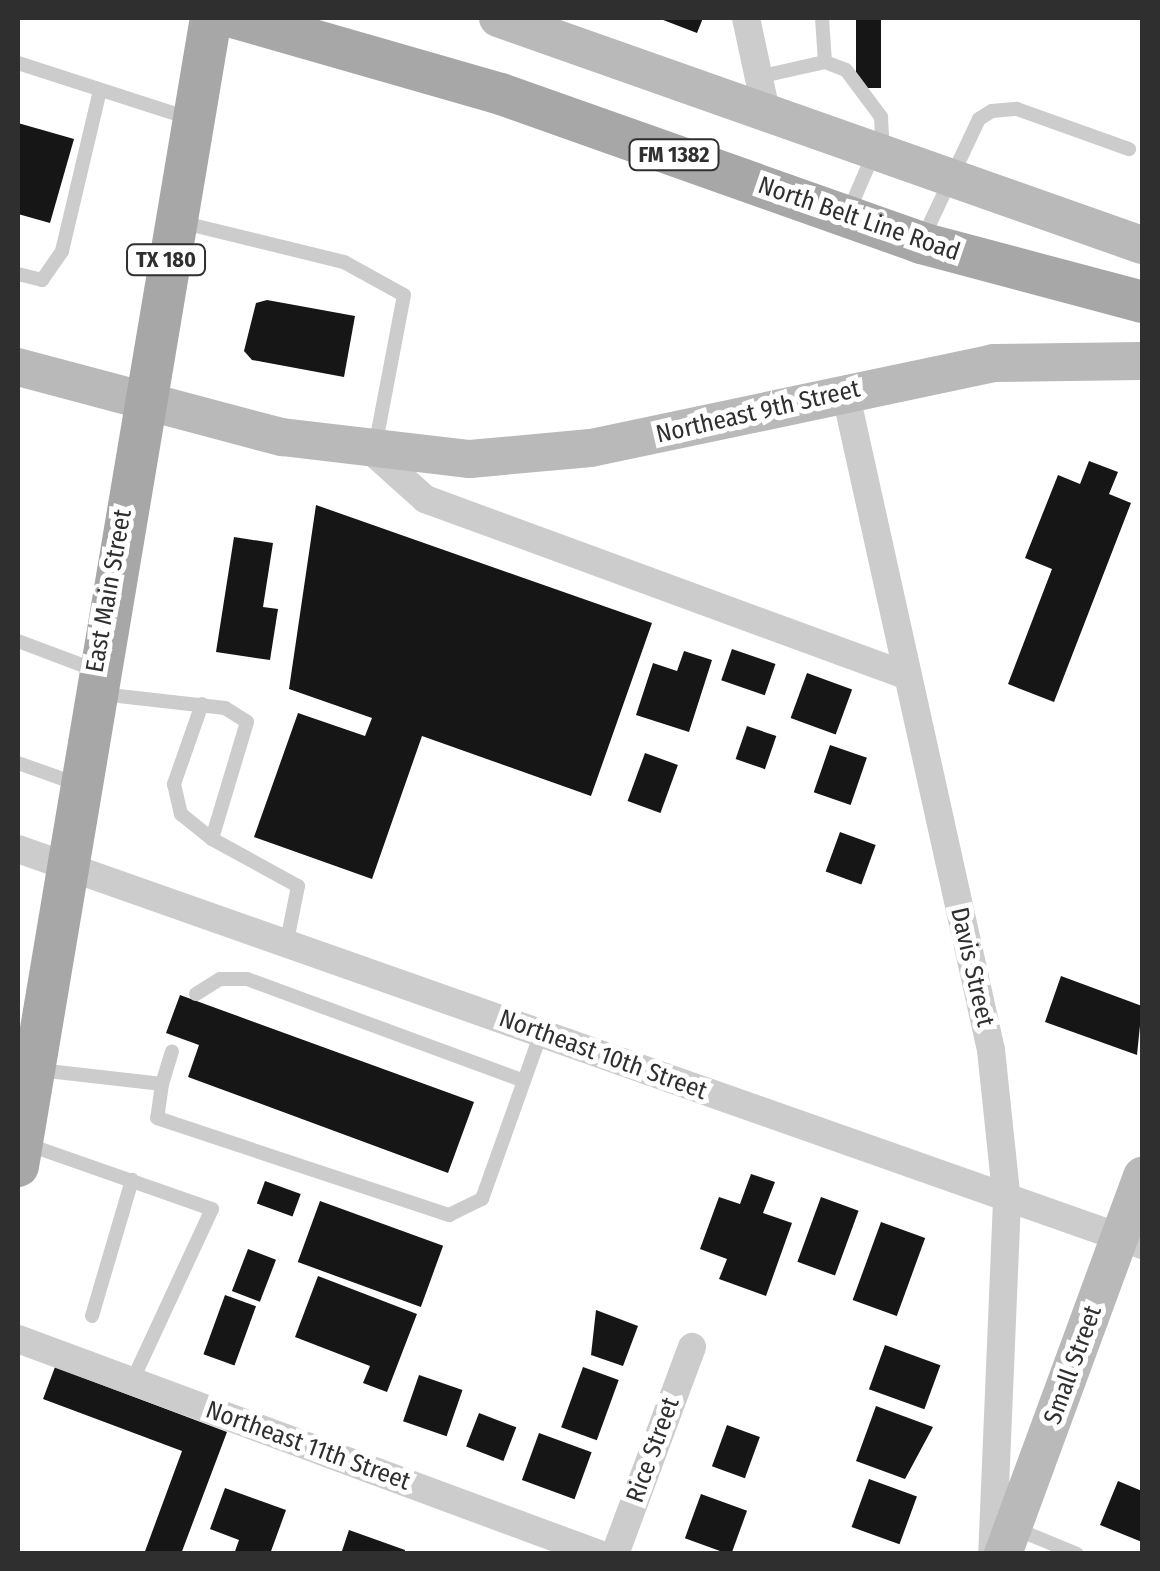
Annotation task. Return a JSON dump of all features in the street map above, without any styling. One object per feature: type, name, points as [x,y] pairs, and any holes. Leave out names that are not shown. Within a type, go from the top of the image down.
[{"type":"main road","name":"East Main Street","points":[[20,1138],[93,682],[210,18]]},
{"type":"main road","name":"North Belt Line Road","points":[[236,18],[501,94],[921,243],[1142,302]]},
{"type":"street","points":[[498,18],[762,94],[874,151],[1142,244]]},
{"type":"street","points":[[746,18],[762,94]]},
{"type":"street","name":"Northeast 9th Street","points":[[18,367],[141,402],[374,453],[470,459],[591,448],[845,391],[993,363],[1142,362]]},
{"type":"street","name":"Davis Street","points":[[845,391],[905,675],[992,1050],[1007,1200],[1003,1545]]},
{"type":"street","name":"Northeast 9th Street","points":[[374,453],[425,499],[905,675]]},
{"type":"street","name":"Northeast 10th Street","points":[[18,849],[1131,1241]]},
{"type":"street","name":"Small Street","points":[[1003,1545],[1131,1241],[1142,1176]]},
{"type":"street","name":"Northeast 11th Street","points":[[18,1339],[599,1554]]},
{"type":"street","name":"Rice Street","points":[[615,1554],[692,1347]]},
{"type":"lane","points":[[822,18],[826,62]]},
{"type":"lane","points":[[762,94],[826,62],[846,70],[881,117],[874,151],[847,216]]},
{"type":"lane","points":[[18,63],[95,93],[192,119]]},
{"type":"lane","points":[[18,274],[42,280],[62,252],[95,93]]},
{"type":"lane","points":[[921,243],[979,118],[992,110],[1016,109],[1129,149]]},
{"type":"lane","points":[[173,220],[344,262],[404,295],[374,453]]},
{"type":"lane","points":[[18,642],[93,682],[235,712],[248,729],[212,839]]},
{"type":"lane","points":[[202,704],[174,784],[181,814],[212,839],[298,886],[286,941]]},
{"type":"lane","points":[[18,763],[77,784]]},
{"type":"lane","points":[[196,994],[220,979],[247,979],[524,1081]]},
{"type":"lane","points":[[172,1052],[157,1118],[448,1215],[482,1199],[541,1033]]},
{"type":"lane","points":[[32,1069],[162,1084]]},
{"type":"lane","points":[[20,1138],[212,1209],[132,1381]]},
{"type":"lane","points":[[92,1316],[132,1180]]},
{"type":"lane","points":[[1003,1545],[1077,1554]]},
{"type":"building","points":[[658,18],[703,18],[697,33]]},
{"type":"building","points":[[856,18],[881,18],[881,88],[856,88]]},
{"type":"building","points":[[18,123],[74,139],[50,223],[18,214]]},
{"type":"building","points":[[267,300],[355,316],[344,377],[252,360],[244,351],[256,303]]},
{"type":"building","points":[[1089,461],[1118,472],[1109,494],[1131,503],[1054,702],[1008,684],[1052,569],[1025,558],[1058,475],[1080,484]]},
{"type":"building","points":[[316,505],[652,623],[591,796],[422,736],[372,879],[254,837],[298,713],[365,736],[372,718],[289,689]]},
{"type":"building","points":[[234,537],[273,543],[263,607],[278,609],[270,660],[216,652]]},
{"type":"building","points":[[732,649],[775,664],[765,695],[721,680]]},
{"type":"building","points":[[684,651],[712,660],[689,732],[636,715],[653,663],[677,671]]},
{"type":"building","points":[[807,673],[852,689],[836,735],[791,718]]},
{"type":"building","points":[[747,726],[776,736],[765,769],[736,759]]},
{"type":"building","points":[[830,745],[867,758],[851,805],[814,792]]},
{"type":"building","points":[[645,753],[678,765],[660,813],[628,801]]},
{"type":"building","points":[[840,832],[876,845],[861,884],[826,871]]},
{"type":"building","points":[[1061,976],[1142,1006],[1137,1055],[1045,1022]]},
{"type":"building","points":[[180,995],[474,1102],[448,1173],[188,1077],[199,1045],[166,1033]]},
{"type":"building","points":[[751,1174],[775,1182],[763,1213],[792,1223],[766,1296],[719,1279],[727,1259],[700,1249],[719,1197],[740,1204]]},
{"type":"building","points":[[265,1181],[301,1194],[292,1217],[257,1204]]},
{"type":"building","points":[[821,1197],[859,1211],[835,1276],[797,1262]]},
{"type":"building","points":[[320,1201],[443,1246],[421,1307],[298,1262]]},
{"type":"building","points":[[881,1222],[925,1238],[897,1316],[853,1300]]},
{"type":"building","points":[[248,1249],[276,1260],[260,1302],[232,1291]]},
{"type":"building","points":[[318,1276],[417,1314],[387,1392],[363,1383],[370,1366],[295,1337]]},
{"type":"building","points":[[225,1295],[256,1306],[234,1365],[203,1354]]},
{"type":"building","points":[[596,1310],[638,1326],[623,1366],[591,1355]]},
{"type":"building","points":[[885,1345],[940,1365],[924,1409],[869,1389]]},
{"type":"building","points":[[55,1367],[227,1432],[181,1554],[144,1554],[182,1451],[43,1399]]},
{"type":"building","points":[[583,1367],[619,1380],[597,1440],[561,1427]]},
{"type":"building","points":[[419,1375],[462,1390],[447,1436],[403,1421]]},
{"type":"building","points":[[876,1406],[933,1427],[905,1479],[856,1461]]},
{"type":"building","points":[[479,1413],[516,1427],[503,1461],[466,1447]]},
{"type":"building","points":[[727,1425],[760,1437],[745,1478],[712,1466]]},
{"type":"building","points":[[539,1433],[592,1452],[575,1499],[522,1480]]},
{"type":"building","points":[[869,1479],[917,1496],[899,1544],[852,1527]]},
{"type":"building","points":[[1118,1481],[1142,1491],[1142,1542],[1100,1525]]},
{"type":"building","points":[[225,1488],[286,1510],[270,1554],[234,1554],[239,1540],[210,1529]]},
{"type":"building","points":[[701,1494],[747,1511],[731,1554],[685,1538]]},
{"type":"building","points":[[349,1530],[405,1550],[404,1554],[341,1554]]}]
